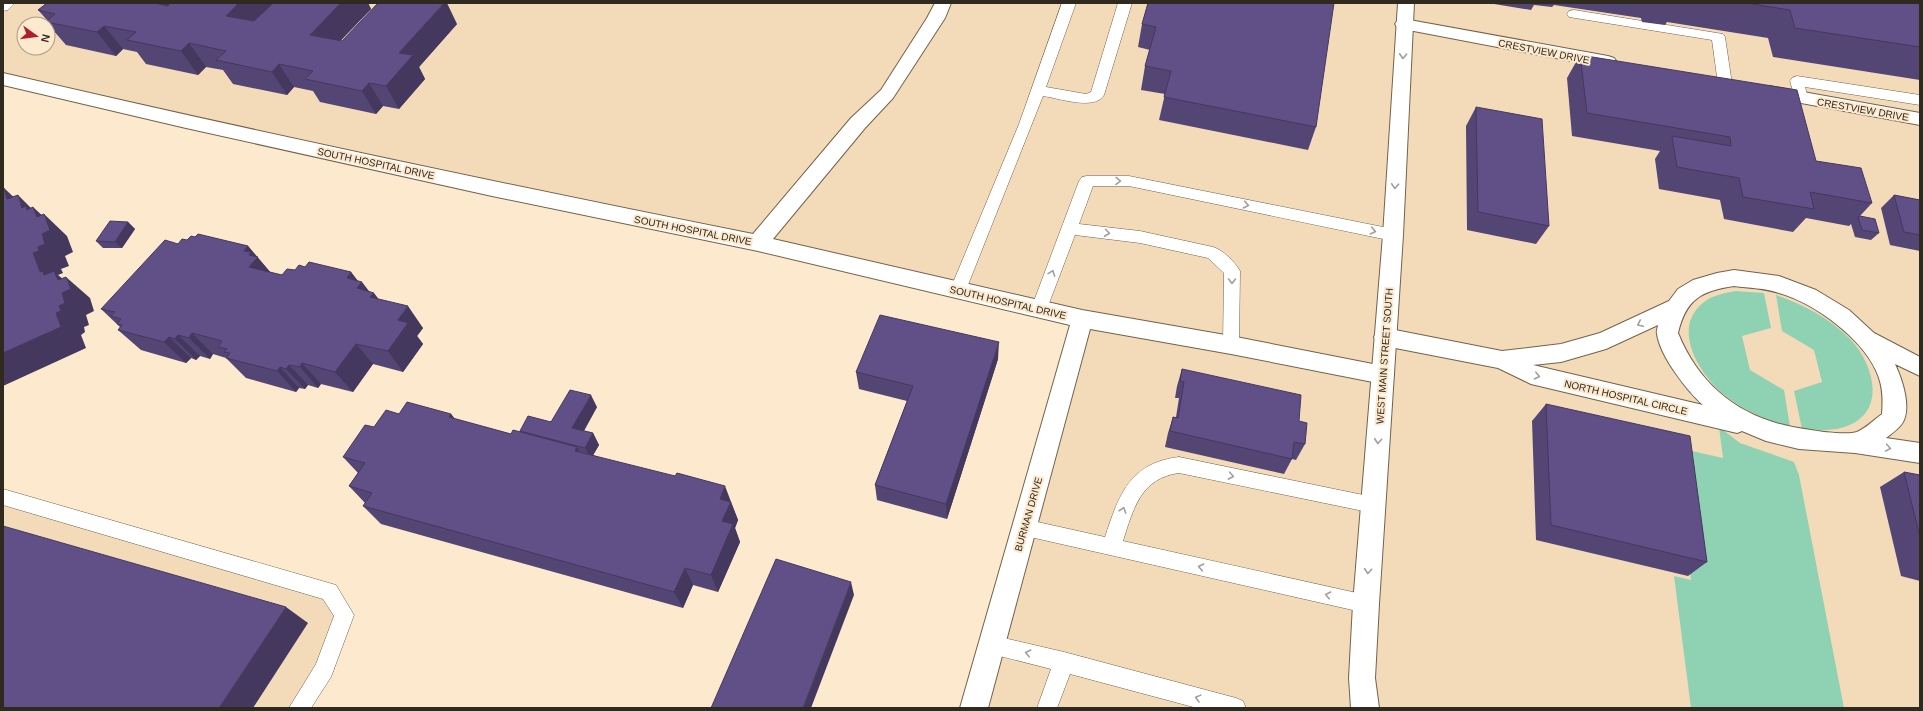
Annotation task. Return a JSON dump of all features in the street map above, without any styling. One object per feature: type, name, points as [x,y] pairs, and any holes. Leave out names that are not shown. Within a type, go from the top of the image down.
[{"type":"street","points":[[758,243],[858,122],[886,94],[936,18],[943,3]]},
{"type":"street","name":"WEST MAIN STREET SOUTH","points":[[1365,708],[1362,678],[1366,604],[1393,235],[1406,3]]},
{"type":"street","name":"CRESTVIEW DRIVE","points":[[1404,24],[1623,65]]},
{"type":"street","name":"SOUTH HOSPITAL DRIVE","points":[[3,79],[193,123],[500,190],[758,243],[1082,320],[1231,345],[1383,375]]},
{"type":"street","name":"CRESTVIEW DRIVE","points":[[1732,86],[1920,119]]},
{"type":"street","name":"NORTH HOSPITAL CIRCLE","points":[[1753,426],[1728,412],[1708,396],[1689,376],[1677,358],[1667,333],[1675,308],[1688,292],[1712,281],[1734,278],[1766,281],[1794,289],[1834,311],[1867,339],[1920,368]]},
{"type":"street","name":"NORTH HOSPITAL CIRCLE","points":[[1502,360],[1561,353],[1606,340],[1675,308]]},
{"type":"street","name":"BURMAN DRIVE","points":[[974,708],[1082,320]]},
{"type":"street","name":"NORTH HOSPITAL CIRCLE","points":[[1385,337],[1502,360],[1531,375],[1753,426],[1799,440],[1856,443],[1920,453]]},
{"type":"street","name":"NORTH HOSPITAL CIRCLE","points":[[1856,443],[1879,432],[1893,418],[1894,394],[1888,370],[1867,339]]},
{"type":"lane","points":[[3,7],[8,3]]},
{"type":"lane","points":[[958,290],[1026,124],[1069,3]]},
{"type":"lane","points":[[1038,90],[1087,99],[1097,95],[1125,3]]},
{"type":"lane","points":[[1574,14],[1718,38],[1732,86]]},
{"type":"lane","points":[[1801,98],[1797,81],[1920,100]]},
{"type":"lane","points":[[1039,309],[1087,180],[1129,181],[1393,235]]},
{"type":"lane","points":[[1068,228],[1140,237],[1212,253],[1232,271],[1231,345]]},
{"type":"lane","points":[[1111,547],[1126,502],[1143,479],[1162,467],[1179,465],[1373,505]]},
{"type":"lane","points":[[3,497],[329,592],[344,615],[324,670],[299,708]]},
{"type":"lane","points":[[1024,528],[1366,604]]},
{"type":"lane","points":[[991,645],[1064,662],[1236,708]]},
{"type":"lane","points":[[1047,708],[1064,662]]},
{"type":"shaded area","points":[[3,3],[1920,3],[1920,708],[974,708],[1081,319],[3,79]]},
{"type":"shaded area","points":[[3,497],[329,592],[344,615],[299,708],[3,708]]},
{"type":"green space","points":[[1736,291],[1764,293],[1771,328],[1742,336],[1750,370],[1784,390],[1790,427],[1754,414],[1730,399],[1713,384],[1697,362],[1689,336],[1690,324],[1694,312],[1704,302],[1711,298]]},
{"type":"green space","points":[[1776,295],[1797,303],[1834,325],[1851,340],[1860,351],[1871,377],[1873,390],[1871,402],[1865,413],[1856,422],[1836,429],[1802,429],[1794,391],[1822,382],[1814,350],[1782,331]]},
{"type":"green space","points":[[1719,427],[1740,443],[1794,462],[1799,475],[1844,708],[1691,708],[1674,576],[1691,580],[1674,447],[1723,458]]},
{"type":"building","points":[[47,3],[155,3],[168,6],[170,3],[239,3],[226,16],[254,21],[273,3],[341,3],[310,35],[342,41],[378,3],[444,3],[399,53],[413,55],[386,86],[369,83],[362,91],[305,79],[313,71],[279,64],[272,72],[216,60],[226,51],[189,43],[181,51],[127,40],[136,32],[104,26],[97,32],[56,24],[56,16],[53,16],[55,14],[38,10]]},
{"type":"building","points":[[1148,3],[1334,3],[1316,127],[1164,97],[1171,71],[1145,66],[1156,27],[1142,24]]},
{"type":"building","points":[[1746,3],[1920,4],[1920,47],[1795,28],[1790,10]]},
{"type":"building","points":[[1580,55],[1797,90],[1816,161],[1861,168],[1872,203],[1810,192],[1814,209],[1743,197],[1739,178],[1677,167],[1672,136],[1731,146],[1730,137],[1587,113]]},
{"type":"building","points":[[1476,107],[1542,119],[1549,226],[1478,212]]},
{"type":"building","points":[[4,188],[7,199],[18,195],[22,208],[26,206],[27,210],[33,207],[37,217],[44,214],[50,230],[42,234],[45,244],[38,247],[39,251],[33,253],[40,272],[43,271],[44,275],[54,271],[58,280],[66,277],[71,289],[62,293],[65,303],[59,306],[61,311],[56,313],[61,327],[3,353],[3,189]]},
{"type":"building","points":[[1894,195],[1920,200],[1920,235],[1904,232]]},
{"type":"building","points":[[1860,216],[1875,219],[1879,233],[1862,230],[1858,217]]},
{"type":"building","points":[[110,221],[128,222],[115,242],[96,241]]},
{"type":"building","points":[[198,234],[248,246],[244,251],[251,252],[249,255],[258,257],[249,267],[282,275],[287,269],[295,270],[299,265],[305,267],[309,262],[351,272],[347,278],[362,282],[357,288],[374,293],[370,297],[408,306],[398,320],[408,323],[388,351],[356,344],[335,372],[302,363],[300,367],[289,365],[286,369],[280,367],[277,371],[226,358],[230,353],[224,352],[227,349],[218,347],[222,341],[192,333],[189,338],[178,335],[175,339],[169,337],[164,342],[118,330],[122,325],[117,324],[121,319],[111,316],[115,312],[101,309],[165,240],[178,244],[182,239],[187,240],[191,236],[195,237]]},
{"type":"building","points":[[880,315],[999,342],[946,504],[875,485],[913,386],[856,372]]},
{"type":"building","points":[[1182,369],[1301,395],[1299,421],[1307,423],[1305,444],[1294,442],[1292,459],[1170,431],[1173,417],[1178,418],[1184,382],[1180,381]]},
{"type":"building","points":[[570,390],[591,395],[572,428],[593,433],[585,448],[520,431],[528,416],[551,422]]},
{"type":"building","points":[[407,402],[451,414],[449,417],[511,434],[513,430],[577,447],[575,451],[675,476],[677,473],[725,486],[720,499],[731,502],[722,521],[733,524],[711,575],[685,568],[674,592],[363,506],[372,493],[349,486],[365,463],[343,457],[365,425],[374,427],[386,410],[399,414]]},
{"type":"building","points":[[1546,404],[1690,436],[1707,562],[1551,525]]},
{"type":"building","points":[[1904,472],[1920,475],[1920,537]]},
{"type":"building","points":[[3,526],[286,607],[219,708],[3,708]]},
{"type":"building","points":[[776,559],[851,582],[803,708],[711,708]]}]
